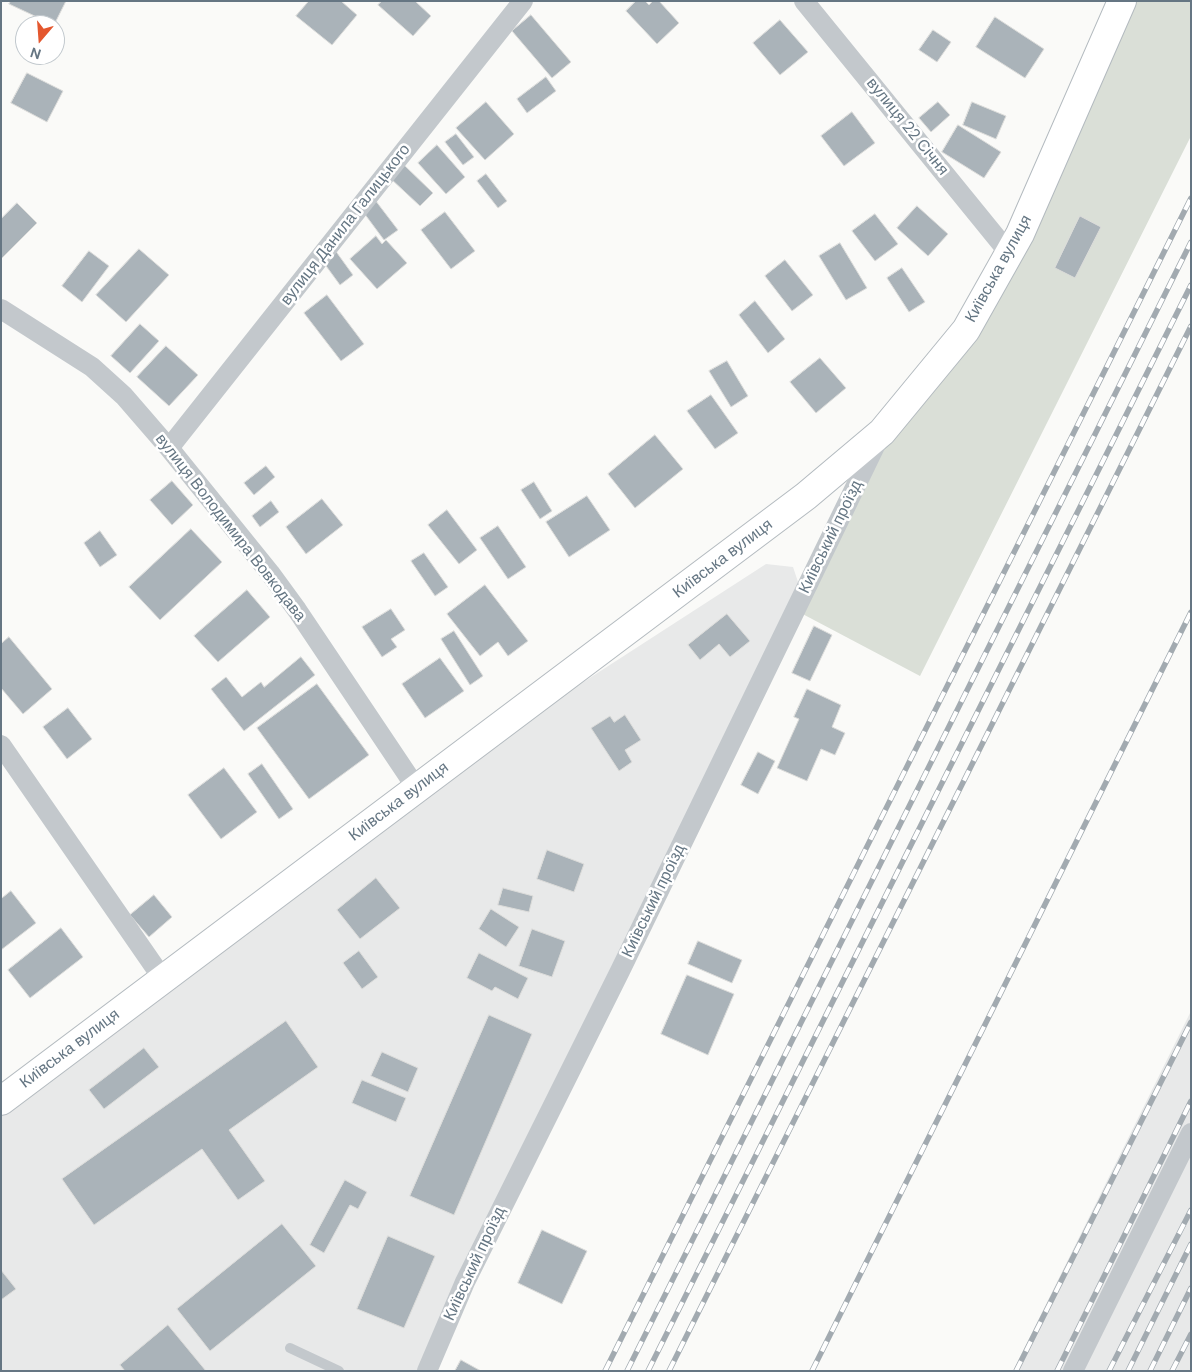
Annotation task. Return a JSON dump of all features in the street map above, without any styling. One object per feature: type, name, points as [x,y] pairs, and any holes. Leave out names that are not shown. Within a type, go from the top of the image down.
[{"type":"street","name":"вулиця Данила Галицького","points":[[169,448],[523,1]]},
{"type":"street","name":"Київська вулиця","points":[[1,1101],[806,496],[882,432],[966,330],[1020,234],[1122,1]]},
{"type":"street","name":"вулиця 22 Січня","points":[[808,3],[1009,253]]},
{"type":"street","name":"вулиця Володимира Вовкодава","points":[[1,309],[92,367],[124,396],[141,418],[169,448],[270,573],[418,788]]},
{"type":"street","name":"Київський проїзд","points":[[427,1371],[465,1282],[624,962],[882,432]]},
{"type":"street","points":[[1,745],[163,980]]},
{"type":"street","points":[[1073,1371],[1191,1133]]},
{"type":"lane","points":[[290,1348],[339,1371]]},
{"type":"shaded area","points":[[1122,1],[1191,1],[1191,136],[920,676],[795,610],[882,432],[966,330]]},
{"type":"shaded area","points":[[766,564],[793,567],[799,585],[427,1371],[1,1371],[1,1101],[418,789]]},
{"type":"shaded area","points":[[1191,1011],[1191,1371],[1013,1371]]},
{"type":"building","points":[[11,1],[66,1],[59,15],[33,15],[9,4]]},
{"type":"building","points":[[309,1],[341,1],[357,15],[332,45],[296,16]]},
{"type":"building","points":[[382,1],[415,1],[431,16],[413,36],[378,5]]},
{"type":"building","points":[[636,1],[645,1],[649,5],[653,1],[659,1],[679,23],[657,44],[626,11]]},
{"type":"building","points":[[531,15],[571,62],[552,78],[512,31]]},
{"type":"building","points":[[995,17],[1044,49],[1025,78],[976,47]]},
{"type":"building","points":[[780,20],[808,52],[780,75],[753,43]]},
{"type":"building","points":[[933,30],[951,42],[937,62],[919,50]]},
{"type":"building","points":[[27,73],[63,91],[47,122],[11,103]]},
{"type":"building","points":[[546,77],[556,91],[527,113],[517,99]]},
{"type":"building","points":[[486,102],[514,134],[485,160],[456,128]]},
{"type":"building","points":[[938,102],[950,115],[931,132],[919,118]]},
{"type":"building","points":[[972,102],[1006,116],[996,139],[963,125]]},
{"type":"building","points":[[852,112],[875,143],[844,166],[821,136]]},
{"type":"building","points":[[958,125],[1001,152],[984,178],[942,152]]},
{"type":"building","points":[[456,134],[474,157],[463,165],[445,142]]},
{"type":"building","points":[[437,145],[465,177],[446,194],[418,163]]},
{"type":"building","points":[[403,164],[433,193],[420,206],[390,178]]},
{"type":"building","points":[[486,174],[507,201],[498,208],[477,181]]},
{"type":"building","points":[[372,196],[398,230],[384,240],[361,209]]},
{"type":"building","points":[[17,203],[37,223],[1,259],[1,219]]},
{"type":"building","points":[[917,206],[948,234],[928,256],[897,228]]},
{"type":"building","points":[[445,212],[475,251],[451,269],[421,230]]},
{"type":"building","points":[[875,214],[898,244],[875,261],[852,231]]},
{"type":"building","points":[[1080,216],[1101,227],[1075,278],[1055,268]]},
{"type":"building","points":[[376,236],[382,244],[386,240],[407,263],[377,289],[350,259]]},
{"type":"building","points":[[840,243],[867,288],[846,300],[819,256]]},
{"type":"building","points":[[332,246],[353,275],[340,285],[321,259]]},
{"type":"building","points":[[139,249],[169,275],[126,322],[96,295]]},
{"type":"building","points":[[89,251],[109,266],[82,302],[62,286]]},
{"type":"building","points":[[785,260],[813,295],[792,311],[765,276]]},
{"type":"building","points":[[902,268],[925,302],[909,312],[887,278]]},
{"type":"building","points":[[327,295],[364,344],[341,361],[304,313]]},
{"type":"building","points":[[755,301],[785,339],[768,353],[739,315]]},
{"type":"building","points":[[140,324],[159,341],[130,373],[111,356]]},
{"type":"building","points":[[166,346],[198,375],[169,406],[137,377]]},
{"type":"building","points":[[820,358],[846,388],[816,413],[790,382]]},
{"type":"building","points":[[727,361],[748,396],[731,407],[709,371]]},
{"type":"building","points":[[711,395],[738,433],[715,449],[687,411]]},
{"type":"building","points":[[655,435],[683,469],[635,508],[608,474]]},
{"type":"building","points":[[266,466],[275,477],[254,495],[244,483]]},
{"type":"building","points":[[172,481],[193,505],[172,525],[150,500]]},
{"type":"building","points":[[534,482],[552,511],[540,519],[521,490]]},
{"type":"building","points":[[587,496],[610,530],[569,557],[546,522]]},
{"type":"building","points":[[322,499],[343,525],[306,554],[286,527]]},
{"type":"building","points":[[271,501],[279,512],[260,527],[252,516]]},
{"type":"building","points":[[447,510],[477,550],[459,564],[428,525]]},
{"type":"building","points":[[498,526],[526,567],[508,579],[480,538]]},
{"type":"building","points":[[191,529],[222,562],[160,620],[129,587]]},
{"type":"building","points":[[100,531],[117,555],[100,567],[84,543]]},
{"type":"building","points":[[424,553],[448,587],[435,596],[411,561]]},
{"type":"building","points":[[485,585],[528,641],[508,656],[498,642],[480,656],[447,614]]},
{"type":"building","points":[[247,590],[270,617],[218,662],[194,636]]},
{"type":"building","points":[[391,609],[405,630],[391,639],[397,647],[382,657],[362,627]]},
{"type":"building","points":[[727,614],[750,641],[730,657],[719,644],[700,660],[688,645]]},
{"type":"building","points":[[814,626],[832,635],[810,681],[792,673]]},
{"type":"building","points":[[454,631],[483,676],[470,685],[441,639]]},
{"type":"building","points":[[9,637],[52,689],[23,714],[1,688],[1,644]]},
{"type":"building","points":[[301,657],[315,675],[244,731],[211,689],[226,677],[242,697],[261,682],[264,687]]},
{"type":"building","points":[[440,658],[464,691],[425,718],[402,684]]},
{"type":"building","points":[[317,684],[369,755],[309,799],[257,728]]},
{"type":"building","points":[[807,689],[841,705],[832,727],[845,733],[835,755],[821,749],[807,781],[777,768],[799,719],[794,717]]},
{"type":"building","points":[[68,708],[92,739],[67,759],[43,727]]},
{"type":"building","points":[[625,715],[641,740],[625,750],[632,762],[619,771],[591,728],[610,716],[614,722]]},
{"type":"building","points":[[758,752],[775,761],[758,794],[741,785]]},
{"type":"building","points":[[262,764],[293,809],[279,819],[248,774]]},
{"type":"building","points":[[224,768],[257,812],[221,839],[188,795]]},
{"type":"building","points":[[547,850],[584,864],[574,892],[537,879]]},
{"type":"building","points":[[376,878],[400,908],[360,939],[337,910]]},
{"type":"building","points":[[503,888],[533,896],[529,912],[498,905]]},
{"type":"building","points":[[11,891],[36,923],[1,950],[1,899]]},
{"type":"building","points":[[154,895],[172,917],[149,937],[130,915]]},
{"type":"building","points":[[491,909],[519,927],[506,947],[479,929]]},
{"type":"building","points":[[61,928],[83,957],[30,998],[8,970]]},
{"type":"building","points":[[532,929],[565,941],[552,977],[519,966]]},
{"type":"building","points":[[698,941],[742,960],[732,983],[688,964]]},
{"type":"building","points":[[359,951],[378,977],[362,989],[343,963]]},
{"type":"building","points":[[479,953],[528,978],[518,999],[495,987],[492,991],[467,978]]},
{"type":"building","points":[[687,975],[734,994],[708,1055],[661,1034]]},
{"type":"building","points":[[489,1015],[532,1034],[454,1215],[410,1196]]},
{"type":"building","points":[[286,1021],[318,1067],[229,1130],[265,1181],[238,1200],[202,1149],[94,1225],[62,1179]]},
{"type":"building","points":[[144,1048],[159,1067],[104,1109],[89,1090]]},
{"type":"building","points":[[382,1052],[418,1068],[408,1092],[371,1076]]},
{"type":"building","points":[[362,1080],[406,1098],[396,1122],[352,1103]]},
{"type":"building","points":[[345,1180],[367,1192],[358,1209],[350,1205],[324,1253],[310,1245]]},
{"type":"building","points":[[282,1224],[316,1266],[210,1351],[177,1309]]},
{"type":"building","points":[[542,1230],[587,1251],[562,1304],[518,1283]]},
{"type":"building","points":[[388,1236],[435,1256],[404,1328],[357,1309]]},
{"type":"building","points":[[1,1270],[16,1289],[1,1300]]},
{"type":"building","points":[[168,1325],[206,1371],[125,1371],[120,1365]]},
{"type":"building","points":[[461,1360],[481,1371],[455,1371]]},
{"type":"railway","points":[[605,1371],[1191,198]]},
{"type":"railway","points":[[627,1371],[1191,242]]},
{"type":"railway","points":[[648,1371],[1191,285]]},
{"type":"railway","points":[[669,1371],[1191,326]]},
{"type":"railway","points":[[812,1371],[1191,612]]},
{"type":"railway","points":[[1016,1371],[1191,1022]]},
{"type":"railway","points":[[1057,1371],[1191,1101]]},
{"type":"railway","points":[[1109,1371],[1191,1210]]},
{"type":"railway","points":[[1128,1371],[1191,1244]]},
{"type":"railway","points":[[1150,1371],[1191,1288]]},
{"type":"railway","points":[[1172,1371],[1191,1334]]}]
